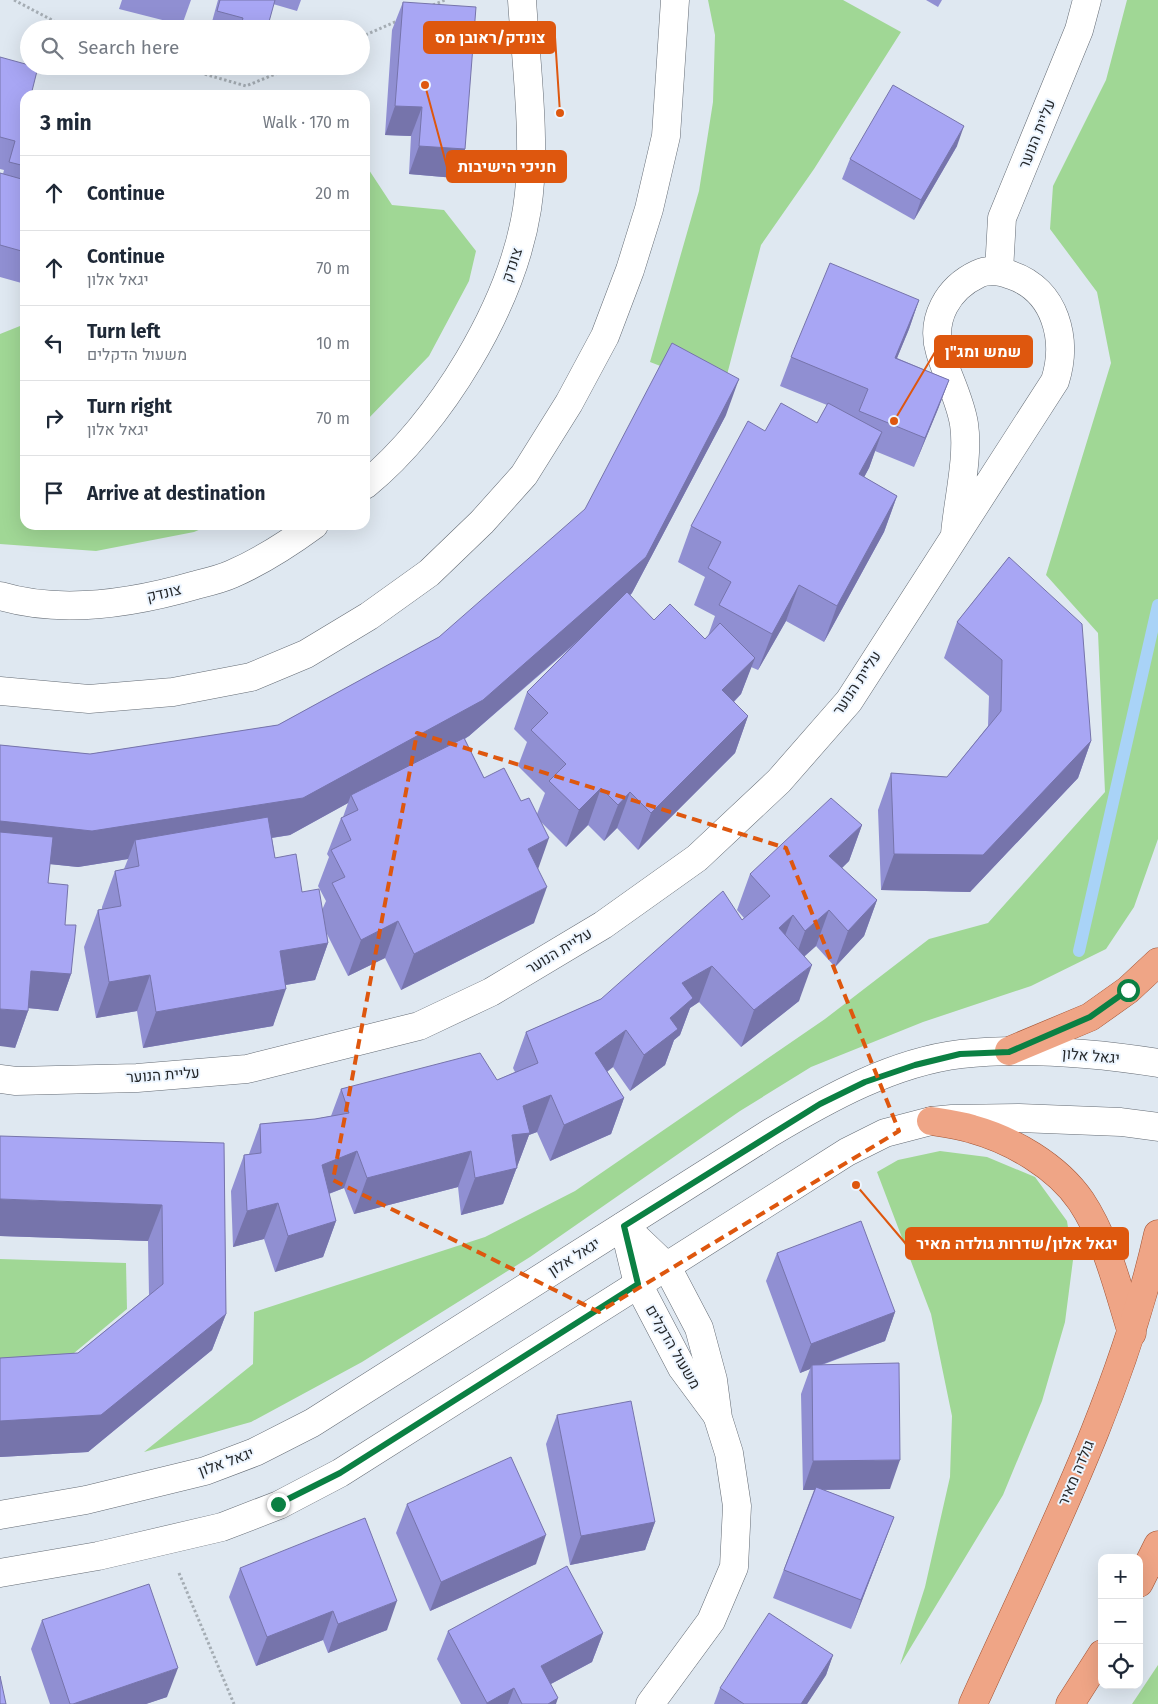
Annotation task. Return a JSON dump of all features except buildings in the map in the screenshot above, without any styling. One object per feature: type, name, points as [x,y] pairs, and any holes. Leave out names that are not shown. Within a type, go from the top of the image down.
[{"type":"main road","points":[[1009,1052],[1090,1017],[1128,990],[1158,962]]},
{"type":"main road","points":[[931,1121],[972,1128],[1010,1144],[1044,1164],[1072,1190],[1096,1228],[1132,1332]]},
{"type":"main road","name":"גולדה מאיר","points":[[973,1704],[1083,1458],[1132,1332],[1158,1234]]},
{"type":"main road","points":[[1143,1575],[1158,1545]]},
{"type":"main road","points":[[1070,1704],[1098,1660]]},
{"type":"street","name":"צונדק","points":[[370,481],[384,470],[425,422],[464,368],[493,317],[516,257],[527,208],[530,143],[522,0]]},
{"type":"street","points":[[0,691],[89,698],[173,692],[251,677],[306,654],[369,616],[429,573],[482,522],[524,475],[570,402],[605,336],[630,270],[649,209],[666,136],[675,0]]},
{"type":"street","name":"עליית הנוער","points":[[999,271],[1002,218],[1079,30],[1087,0]]},
{"type":"street","name":"עליית הנוער","points":[[0,1079],[16,1081],[137,1078],[247,1069],[419,1026],[491,992],[603,925],[697,858],[779,781],[849,700],[1055,381],[1061,361],[1060,338],[1046,298],[1033,286],[1018,277],[999,271],[980,273],[961,283],[947,299],[939,317],[939,350],[964,424],[964,448],[955,534]]},
{"type":"street","name":"צונדק","points":[[0,596],[16,601],[58,604],[111,604],[168,593],[231,575],[282,548],[307,530]]},
{"type":"street","name":"יגאל אלון","points":[[0,1515],[86,1500],[205,1471],[255,1452],[312,1423],[786,1124],[820,1104],[865,1082],[915,1065],[960,1054],[1009,1052],[1084,1054],[1158,1063]]},
{"type":"street","points":[[0,1573],[98,1556],[222,1527],[278,1504],[340,1473],[847,1152],[886,1133],[931,1121],[1019,1118],[1121,1122],[1158,1127]]},
{"type":"street","name":"משעול הדקלים","points":[[624,1226],[666,1266],[699,1328],[713,1380],[718,1418],[729,1453],[736,1506],[734,1567],[711,1622],[650,1704]]},
{"type":"street","name":"משעול הדקלים","points":[[624,1226],[638,1284],[682,1368],[718,1418]]},
{"type":"path","points":[[14,0],[52,20]]},
{"type":"path","points":[[428,7],[445,0]]},
{"type":"path","points":[[370,33],[403,18]]},
{"type":"path","points":[[208,75],[246,86],[273,75]]},
{"type":"path","points":[[165,1539],[234,1704]]},
{"type":"highlighted area","points":[[417,733],[786,848],[899,1131],[599,1312],[333,1180]]},
{"type":"green space","points":[[708,0],[843,0],[901,32],[814,169],[761,245],[723,390],[650,362],[699,191],[713,102],[715,35]]},
{"type":"green space","points":[[1127,0],[1158,0],[1158,839],[1134,907],[1106,949],[1031,986],[923,1022],[811,1067],[740,1111],[530,1257],[362,1362],[251,1422],[144,1452],[253,1364],[254,1312],[485,1237],[575,1191],[825,1019],[929,939],[988,923],[1105,792],[1098,633],[1046,575],[1111,363],[1097,292],[1050,229],[1053,186],[1106,80]]},
{"type":"green space","points":[[370,172],[392,205],[444,210],[476,251],[469,281],[429,356],[370,417]]},
{"type":"green space","points":[[20,326],[20,530],[199,530],[96,551],[0,544],[0,334]]},
{"type":"green space","points":[[940,1151],[987,1157],[1035,1177],[1067,1221],[1073,1260],[1065,1322],[1042,1401],[1003,1495],[900,1665],[925,1587],[950,1477],[952,1416],[931,1314],[877,1172],[898,1160]]},
{"type":"green space","points":[[0,1259],[126,1263],[127,1309],[56,1368],[0,1371]]},
{"type":"green space","points":[[1158,1665],[1158,1704],[1132,1704]]},
{"type":"waterway","points":[[1079,951],[1158,605]]},
{"type":"place","name":"חניכי הישיבות","points":[[425,85]]},
{"type":"place","name":"צונדק/ראובן מס","points":[[560,113]]},
{"type":"place","name":"שמש ומג\"ן","points":[[894,421]]},
{"type":"place","name":"יגאל אלון/שדרות גולדה מאיר","points":[[856,1185]]},
{"type":"route","points":[[278,1504],[340,1473],[638,1284],[624,1226],[770,1134],[820,1104],[865,1082],[915,1065],[960,1054],[1009,1052],[1090,1017],[1128,990]]}]
